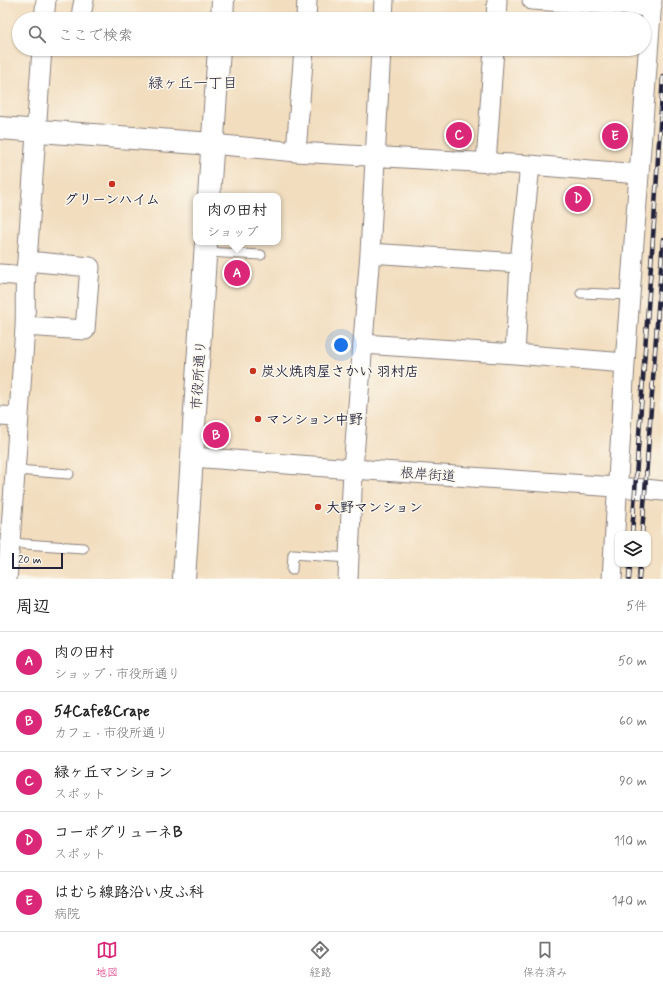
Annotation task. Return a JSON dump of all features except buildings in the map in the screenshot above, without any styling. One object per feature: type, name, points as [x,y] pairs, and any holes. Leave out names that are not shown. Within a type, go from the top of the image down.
[{"type":"street","points":[[45,12],[46,0]]},
{"type":"street","points":[[222,12],[223,0]]},
{"type":"street","points":[[306,12],[307,0]]},
{"type":"street","points":[[383,12],[384,0]]},
{"type":"street","points":[[496,12],[497,0]]},
{"type":"street","points":[[532,0],[652,4],[651,17]]},
{"type":"street","points":[[7,579],[6,552],[16,470],[9,417],[25,326],[26,269],[42,56]]},
{"type":"street","points":[[209,193],[218,56]]},
{"type":"street","points":[[296,152],[303,56]]},
{"type":"street","points":[[348,579],[353,469],[370,253],[381,56]]},
{"type":"street","points":[[486,163],[494,56]]},
{"type":"street","points":[[612,579],[625,363],[648,56]]},
{"type":"street","points":[[0,128],[296,152],[639,174]]},
{"type":"street","points":[[514,354],[520,263],[530,166]]},
{"type":"street","name":"市役所通り","points":[[184,579],[206,247]]},
{"type":"street","points":[[370,253],[520,263]]},
{"type":"street","points":[[0,274],[26,269],[90,267],[85,330],[25,326]]},
{"type":"street","points":[[363,344],[625,363]]},
{"type":"street","name":"根岸街道","points":[[192,457],[663,491]]},
{"type":"lane","points":[[206,247],[262,255]]},
{"type":"lane","points":[[581,293],[630,295]]},
{"type":"lane","points":[[16,470],[68,474]]},
{"type":"lane","points":[[6,552],[83,548]]},
{"type":"lane","points":[[292,570],[293,554],[348,558]]},
{"type":"railway","points":[[632,531],[663,76]]},
{"type":"railway","points":[[642,531],[663,239]]},
{"type":"railway","points":[[629,579],[630,567]]},
{"type":"railway","points":[[639,579],[640,567]]},
{"type":"place","name":"緑ヶ丘マンション","points":[[459,135]]},
{"type":"place","name":"はむら線路沿い皮ふ科","points":[[615,136]]},
{"type":"place","name":"グリーンハイム","points":[[112,184]]},
{"type":"place","name":"コーポグリューネB","points":[[578,199]]},
{"type":"place","name":"肉の田村","points":[[237,273]]},
{"type":"place","name":"炭火焼肉屋さかい 羽村店","points":[[253,371]]},
{"type":"place","name":"マンション中野","points":[[258,419]]},
{"type":"place","name":"54Cafe&Crape","points":[[216,435]]},
{"type":"place","name":"大野マンション","points":[[318,507]]},
{"type":"district","name":"緑ヶ丘一丁目","points":[[193,83]]}]
